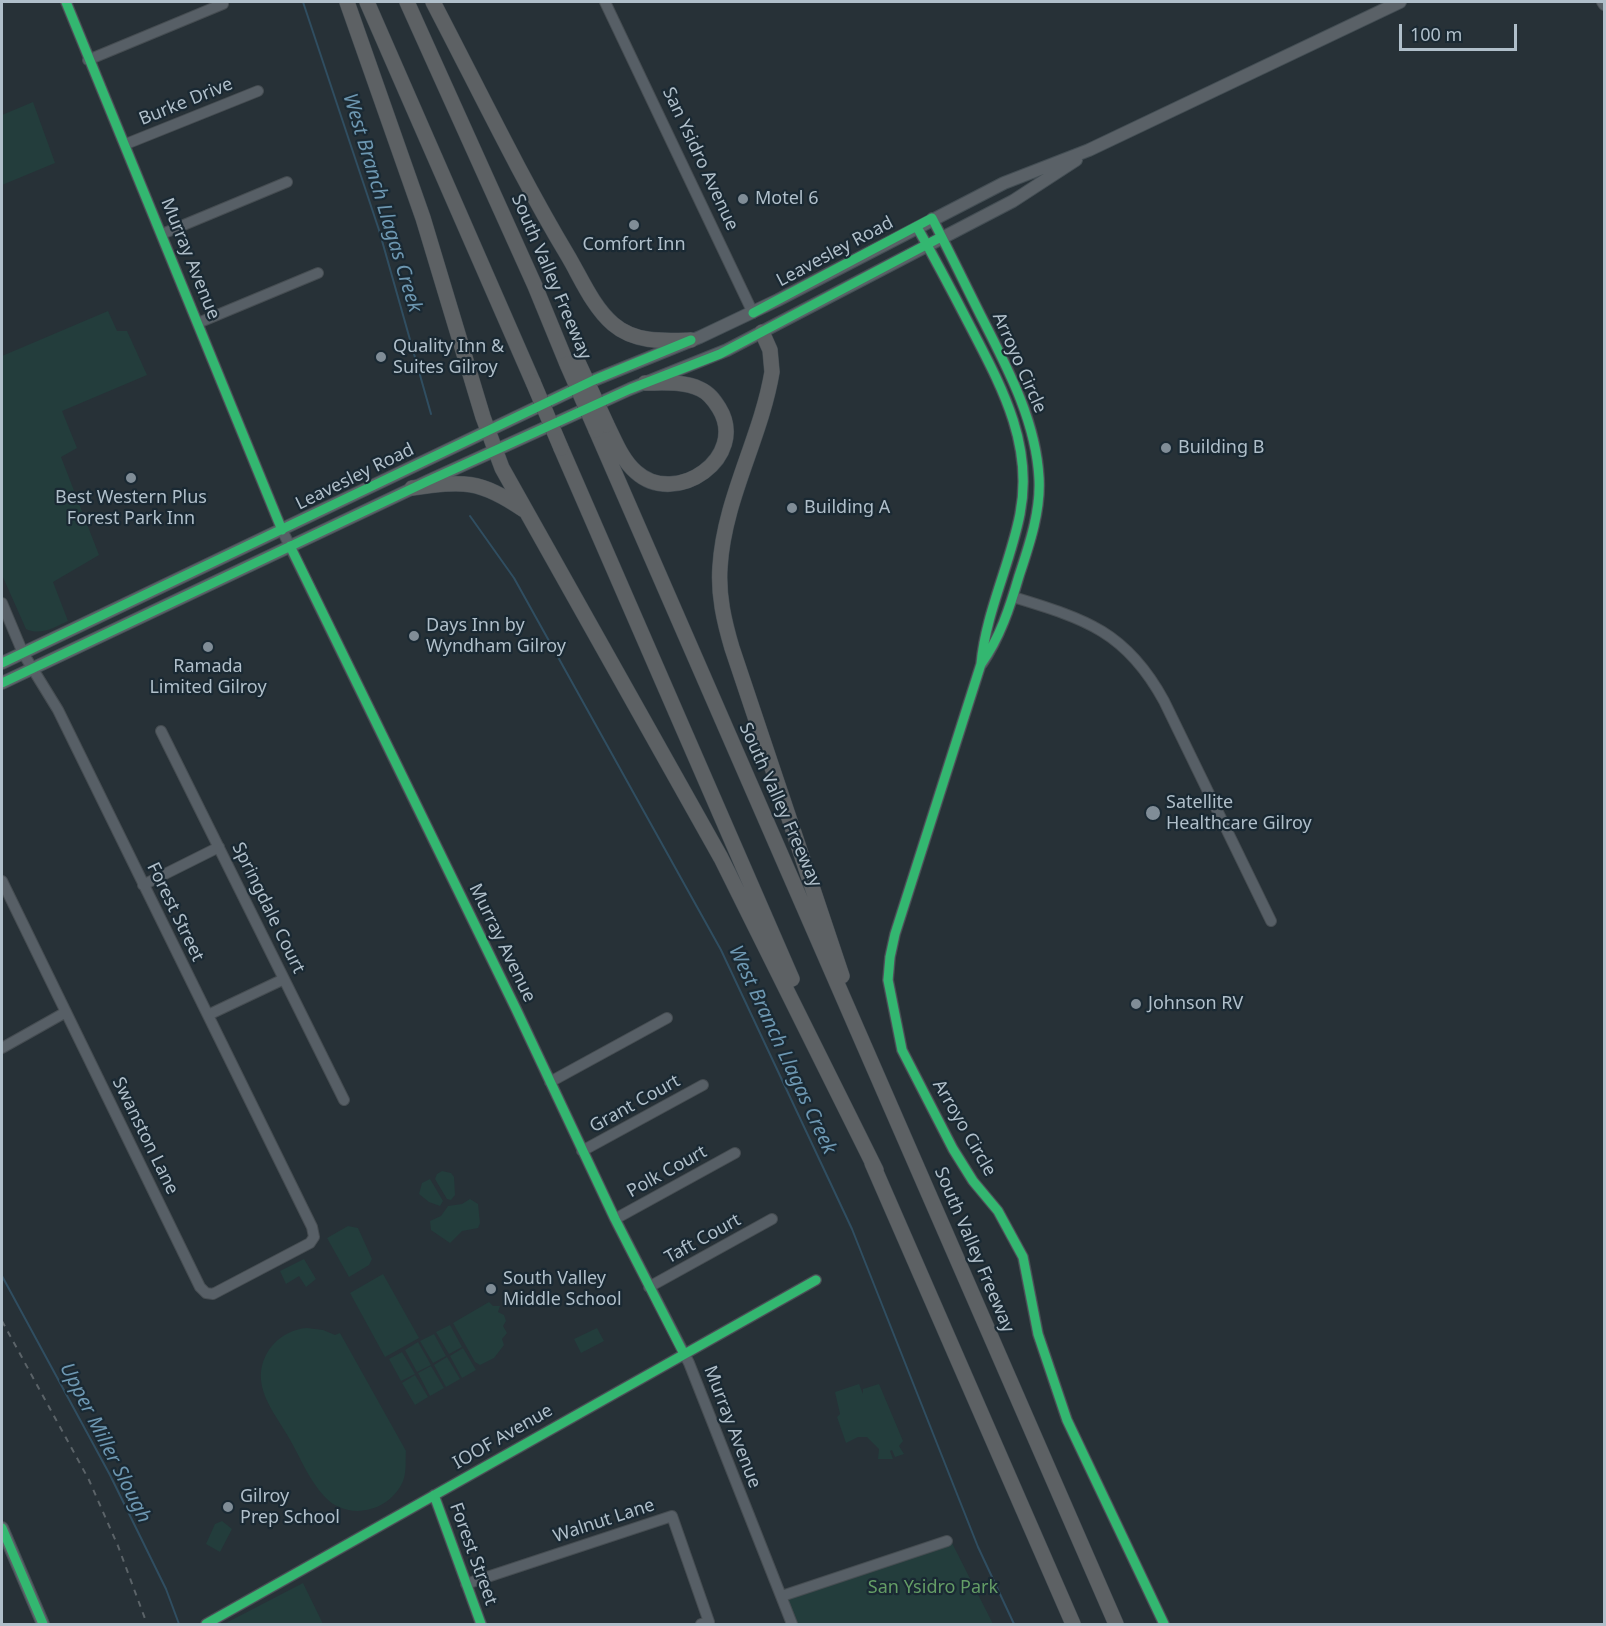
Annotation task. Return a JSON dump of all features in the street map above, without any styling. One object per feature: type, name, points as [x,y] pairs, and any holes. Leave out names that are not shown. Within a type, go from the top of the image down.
[{"type":"highway","points":[[347,2],[423,218],[495,452],[717,850],[876,1170]]},
{"type":"highway","points":[[368,2],[1073,1624]]},
{"type":"highway","name":"South Valley Freeway","points":[[407,2],[535,286],[602,428],[848,1008],[1116,1624]]},
{"type":"highway","points":[[433,2],[554,233],[603,314],[614,326],[631,336],[648,340],[691,340]]},
{"type":"highway","points":[[762,332],[771,350],[772,372],[724,535],[720,572],[722,604],[732,648],[842,971],[848,1008]]},
{"type":"highway","points":[[602,428],[629,465],[653,482],[671,484],[693,478],[719,459],[725,443],[726,428],[722,413],[712,397],[701,389],[680,384],[645,383]]},
{"type":"highway","points":[[412,489],[458,482],[482,487],[526,511]]},
{"type":"main road","name":"Leavesley Road","points":[[2,663],[610,372],[753,313],[932,218],[1004,183],[1089,150],[1400,2]]},
{"type":"main road","name":"Leavesley Road","points":[[2,683],[412,489],[645,383],[720,354],[1036,188],[1089,150]]},
{"type":"main road","name":"San Ysidro Avenue","points":[[753,313],[762,332]]},
{"type":"main road","points":[[2,1528],[43,1624]]},
{"type":"street","name":"Murray Avenue","points":[[66,2],[282,530],[615,1219],[684,1354],[704,1398],[792,1624]]},
{"type":"street","name":"San Ysidro Avenue","points":[[605,2],[753,313]]},
{"type":"street","points":[[1602,2],[1605,5]]},
{"type":"street","points":[[88,60],[223,4]]},
{"type":"street","name":"Burke Drive","points":[[126,144],[258,91]]},
{"type":"street","points":[[162,234],[287,182]]},
{"type":"street","name":"Arroyo Circle","points":[[932,218],[1002,357],[1023,407],[1036,450],[1039,491],[1032,535],[1013,597],[994,646],[981,664]]},
{"type":"street","name":"Arroyo Circle","points":[[917,227],[1003,389],[1022,454],[1020,514],[984,637],[981,664],[895,934],[888,980],[902,1050],[953,1149],[973,1181],[998,1211],[1023,1257],[1038,1334],[1067,1420],[1164,1624]]},
{"type":"street","points":[[198,323],[318,273]]},
{"type":"street","points":[[1013,597],[1071,614],[1110,635],[1129,651],[1164,701],[1271,921]]},
{"type":"street","name":"Forest Street","points":[[2,603],[23,653],[58,710],[312,1227],[314,1237]]},
{"type":"street","name":"Springdale Court","points":[[161,731],[344,1100]]},
{"type":"street","points":[[143,885],[219,847]]},
{"type":"street","name":"Swanston Lane","points":[[2,881],[200,1287],[206,1293],[213,1294],[305,1247],[314,1237]]},
{"type":"street","points":[[208,1015],[284,979]]},
{"type":"street","points":[[2,1048],[66,1012]]},
{"type":"street","points":[[550,1082],[668,1018]]},
{"type":"street","name":"Grant Court","points":[[582,1151],[703,1085]]},
{"type":"street","name":"Polk Court","points":[[615,1219],[735,1153]]},
{"type":"street","name":"Taft Court","points":[[649,1287],[772,1219]]},
{"type":"street","name":"IOOF Avenue","points":[[206,1624],[816,1280]]},
{"type":"street","name":"Forest Street","points":[[434,1495],[482,1624]]},
{"type":"street","name":"Walnut Lane","points":[[466,1584],[672,1516],[709,1622],[701,1624]]},
{"type":"street","points":[[782,1596],[947,1541]]},
{"type":"green space","points":[[33,102],[55,163],[2,185],[2,115]]},
{"type":"green space","points":[[108,311],[117,331],[127,331],[147,375],[62,411],[77,448],[61,457],[99,555],[53,582],[68,621],[48,630],[32,631],[26,629],[2,575],[2,356]]},
{"type":"green space","points":[[442,1171],[451,1173],[454,1177],[455,1195],[451,1200],[447,1199],[435,1179]]},
{"type":"green space","points":[[430,1179],[443,1201],[440,1206],[429,1202],[419,1194],[422,1183]]},
{"type":"green space","points":[[470,1199],[478,1204],[480,1223],[478,1228],[462,1231],[450,1243],[431,1230],[430,1221],[441,1216],[448,1206],[462,1204]]},
{"type":"green space","points":[[348,1226],[358,1228],[372,1259],[369,1265],[349,1277],[327,1238]]},
{"type":"green space","points":[[304,1259],[316,1279],[306,1287],[299,1276],[286,1284],[280,1271]]},
{"type":"green space","points":[[383,1274],[419,1338],[385,1357],[350,1293]]},
{"type":"green space","points":[[489,1302],[493,1306],[500,1306],[498,1312],[504,1315],[506,1321],[503,1326],[507,1333],[502,1339],[504,1345],[494,1358],[480,1365],[475,1362],[453,1323]]},
{"type":"green space","points":[[450,1325],[462,1347],[449,1354],[436,1332]]},
{"type":"green space","points":[[307,1328],[323,1330],[335,1335],[340,1333],[406,1451],[403,1481],[397,1492],[378,1506],[356,1511],[344,1509],[333,1504],[324,1496],[309,1476],[262,1388],[261,1370],[273,1345],[288,1333]]},
{"type":"green space","points":[[597,1328],[604,1341],[581,1353],[574,1339]]},
{"type":"green space","points":[[434,1334],[446,1356],[433,1363],[420,1341]]},
{"type":"green space","points":[[418,1342],[431,1365],[417,1372],[405,1350]]},
{"type":"green space","points":[[463,1348],[476,1370],[462,1378],[450,1356]]},
{"type":"green space","points":[[402,1352],[415,1374],[401,1381],[389,1359]]},
{"type":"green space","points":[[447,1357],[460,1379],[446,1387],[434,1365]]},
{"type":"green space","points":[[431,1366],[444,1388],[430,1396],[418,1373]]},
{"type":"green space","points":[[415,1375],[428,1397],[415,1405],[402,1383]]},
{"type":"green space","points":[[859,1384],[863,1394],[863,1389],[879,1384],[903,1441],[899,1446],[904,1454],[895,1457],[892,1450],[890,1451],[893,1459],[878,1459],[879,1449],[867,1437],[858,1437],[846,1443],[837,1417],[840,1414],[835,1392]]},
{"type":"green space","points":[[222,1521],[232,1529],[220,1552],[206,1544],[215,1524]]},
{"type":"green space","name":"San Ysidro Park","points":[[952,1543],[993,1624],[795,1624],[786,1597]]},
{"type":"green space","points":[[303,1583],[323,1624],[224,1624]]},
{"type":"waterway","name":"West Branch Llagas Creek","points":[[303,2],[379,230],[431,414]]},
{"type":"waterway","name":"West Branch Llagas Creek","points":[[470,516],[514,578],[721,950],[852,1229],[978,1547],[1014,1624]]},
{"type":"waterway","name":"Upper Miller Slough","points":[[2,1276],[110,1475],[166,1589],[179,1624]]},
{"type":"railway","points":[[2,1321],[89,1480],[118,1546],[147,1624]]},
{"type":"cycle path","points":[[66,2],[282,530]]},
{"type":"cycle path","points":[[753,313],[932,218],[1019,395],[1037,457],[1038,503],[1030,541],[1004,622],[981,664]]},
{"type":"cycle path","points":[[917,227],[963,312],[1002,392],[1018,439],[1023,488],[1016,533],[993,607],[981,664],[895,934],[888,980],[902,1050],[953,1149],[973,1181],[998,1211],[1023,1257],[1038,1334],[1067,1420],[1164,1624]]},
{"type":"cycle path","points":[[2,683],[428,481],[630,389],[720,354],[941,237]]},
{"type":"cycle path","points":[[2,663],[594,380],[691,340]]},
{"type":"cycle path","points":[[290,546],[516,1009],[615,1219],[684,1354]]},
{"type":"cycle path","points":[[206,1624],[816,1280]]},
{"type":"cycle path","points":[[434,1495],[481,1624]]},
{"type":"cycle path","points":[[2,1528],[43,1624]]},
{"type":"place","name":"Motel 6","points":[[743,199]]},
{"type":"place","name":"Comfort Inn","points":[[634,225]]},
{"type":"place","name":"Quality Inn & Suites Gilroy","points":[[381,357]]},
{"type":"place","name":"Building B","points":[[1166,448]]},
{"type":"place","name":"Best Western Plus Forest Park Inn","points":[[131,478]]},
{"type":"place","name":"Building A","points":[[792,508]]},
{"type":"place","name":"Days Inn by Wyndham Gilroy","points":[[414,636]]},
{"type":"place","name":"Ramada Limited Gilroy","points":[[208,647]]},
{"type":"place","name":"Satellite Healthcare Gilroy","points":[[1153,813]]},
{"type":"place","name":"Johnson RV","points":[[1136,1004]]},
{"type":"place","name":"South Valley Middle School","points":[[491,1289]]},
{"type":"place","name":"Gilroy Prep School","points":[[228,1507]]}]
